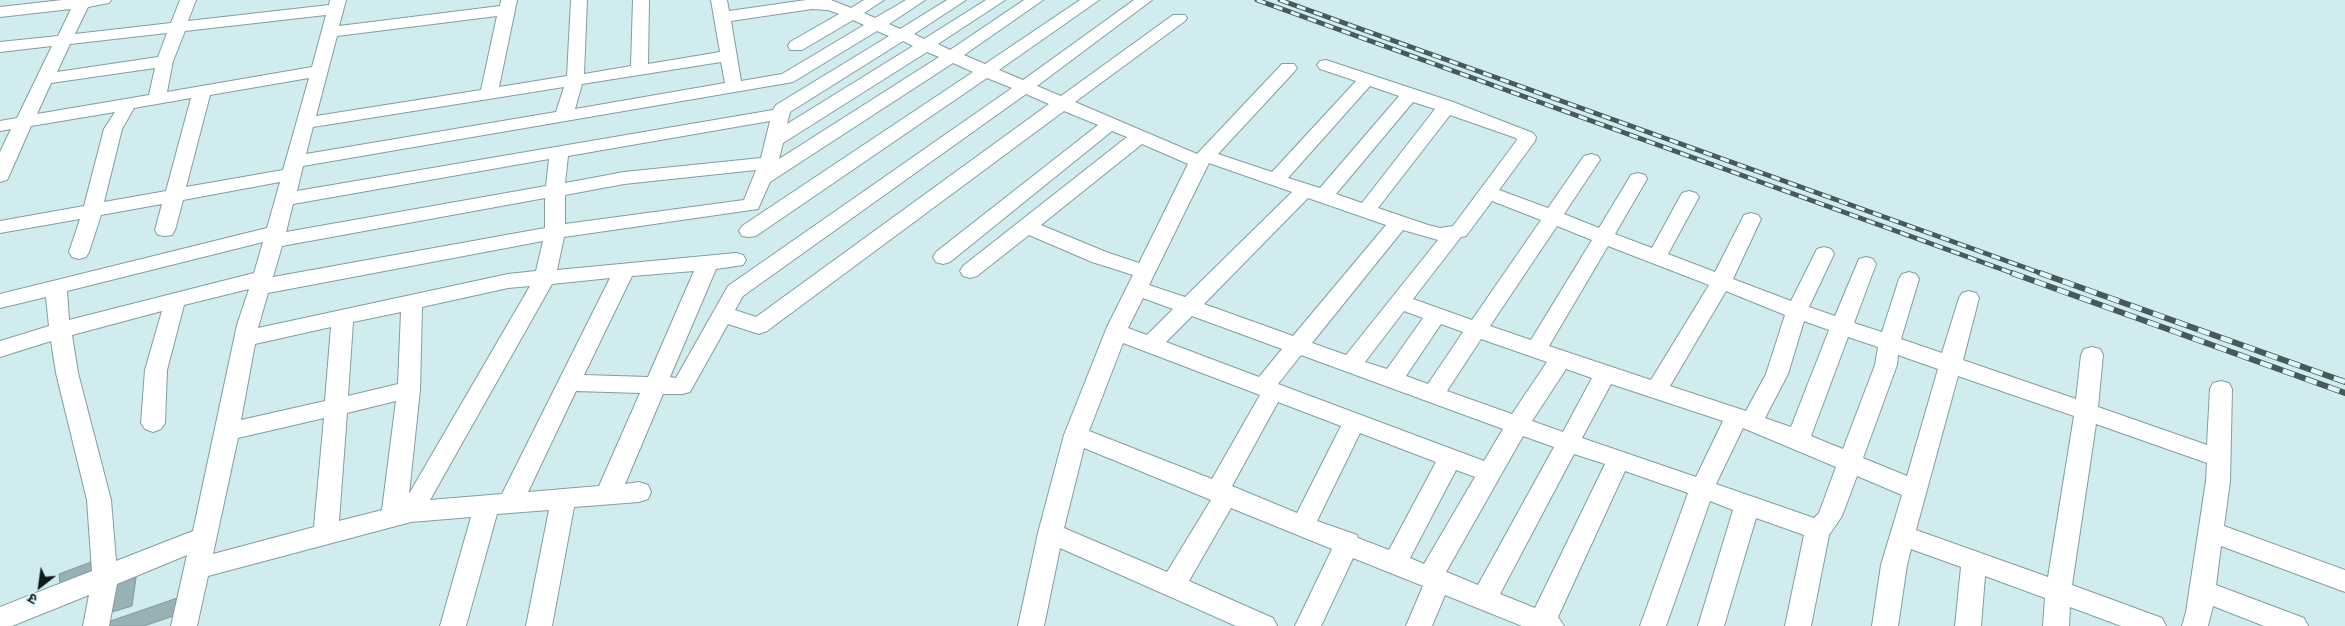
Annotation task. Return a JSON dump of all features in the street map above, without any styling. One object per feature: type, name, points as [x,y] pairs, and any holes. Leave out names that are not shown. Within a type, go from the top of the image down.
[{"type":"street","points":[[0,12],[103,0]]},
{"type":"street","points":[[157,98],[165,61],[188,0]]},
{"type":"street","points":[[441,18],[445,0]]},
{"type":"street","points":[[564,116],[575,80],[579,0]]},
{"type":"street","points":[[640,70],[641,0]]},
{"type":"street","points":[[719,0],[734,88]]},
{"type":"street","points":[[796,46],[876,0]]},
{"type":"street","points":[[0,227],[176,195],[293,168],[564,116],[787,78],[917,0]]},
{"type":"street","points":[[0,349],[60,330],[175,301],[261,283],[556,233],[749,206],[753,203],[765,171],[782,109],[958,0]]},
{"type":"street","points":[[775,140],[997,0]]},
{"type":"street","points":[[0,301],[275,236],[555,191],[624,178],[765,171],[952,56],[1035,0]]},
{"type":"street","points":[[749,230],[1091,0]]},
{"type":"street","points":[[569,383],[682,386],[735,291],[1025,87],[1144,0]]},
{"type":"street","points":[[2,165],[83,1]]},
{"type":"street","points":[[722,17],[835,2],[852,14],[1140,136],[1203,159],[1276,180],[1425,231],[1453,234]]},
{"type":"street","points":[[0,47],[177,27],[337,5],[246,338],[184,626]]},
{"type":"street","points":[[330,32],[441,18],[508,5],[489,94]]},
{"type":"street","points":[[722,314],[759,326],[1179,18]]},
{"type":"street","points":[[305,123],[729,56]]},
{"type":"street","points":[[45,79],[165,61]]},
{"type":"street","points":[[1326,65],[1447,106],[1527,137],[1459,231],[1453,234],[1351,364]]},
{"type":"street","points":[[1031,626],[1050,533],[1076,435],[1117,332],[1141,280],[1203,159],[1288,68]]},
{"type":"street","points":[[0,126],[320,71]]},
{"type":"street","points":[[1276,180],[1367,79]]},
{"type":"street","points":[[165,230],[176,195],[202,91]]},
{"type":"street","points":[[1150,345],[1314,193],[1410,94]]},
{"type":"street","points":[[79,252],[92,211],[113,129],[128,104]]},
{"type":"street","points":[[1366,211],[1447,106]]},
{"type":"street","points":[[285,198],[780,114]]},
{"type":"street","points":[[943,257],[1110,124]]},
{"type":"street","points":[[970,271],[1140,136]]},
{"type":"street","points":[[402,514],[544,278],[556,233],[555,191],[558,153]]},
{"type":"street","points":[[1433,394],[1591,160]]},
{"type":"street","points":[[1536,350],[1638,179]]},
{"type":"street","points":[[1487,192],[1797,311],[2219,458]]},
{"type":"street","points":[[1656,258],[1689,197]]},
{"type":"street","points":[[1657,389],[1721,282],[1751,219]]},
{"type":"street","points":[[1173,585],[1222,492],[1268,389],[1298,345],[1398,222]]},
{"type":"street","points":[[1026,226],[1099,257],[1190,306],[1517,425],[1702,488],[1817,531]]},
{"type":"street","points":[[1653,626],[1702,488],[1744,419],[1777,374],[1797,311],[1824,254]]},
{"type":"street","points":[[246,338],[508,281],[736,260]]},
{"type":"street","points":[[608,494],[708,263]]},
{"type":"street","points":[[1798,438],[1866,264]]},
{"type":"street","points":[[453,626],[499,504],[569,383],[625,270]]},
{"type":"street","points":[[1798,626],[1817,531],[1827,521],[1886,365],[1889,343],[1909,279]]},
{"type":"street","points":[[56,287],[67,373],[99,500],[105,578],[96,626]]},
{"type":"street","points":[[1885,626],[1894,565],[1969,298]]},
{"type":"street","points":[[153,423],[156,370],[175,301]]},
{"type":"street","points":[[402,514],[412,302]]},
{"type":"street","points":[[1400,302],[1561,359],[1657,389],[1798,438],[1848,462],[1915,490]]},
{"type":"street","points":[[1392,379],[1437,314]]},
{"type":"street","points":[[326,534],[343,317]]},
{"type":"street","points":[[1117,332],[1490,473]]},
{"type":"street","points":[[2056,626],[2058,592],[2081,453],[2084,412],[2092,355]]},
{"type":"street","points":[[1419,626],[1435,578],[1490,473],[1517,425],[1561,359]]},
{"type":"street","points":[[1484,599],[1606,373]]},
{"type":"street","points":[[2195,626],[2218,481],[2221,389]]},
{"type":"street","points":[[227,432],[409,390]]},
{"type":"street","points":[[1303,525],[1354,422]]},
{"type":"street","points":[[1076,435],[1348,542],[1544,625],[1619,459]]},
{"type":"street","points":[[1395,562],[1417,524],[1450,458]]},
{"type":"street","points":[[196,569],[402,514],[639,492]]},
{"type":"street","points":[[539,626],[563,498]]},
{"type":"street","points":[[1711,626],[1747,505]]},
{"type":"street","points":[[2211,532],[2345,581]]},
{"type":"street","points":[[1050,533],[1264,626]]},
{"type":"street","points":[[1902,535],[2153,626]]},
{"type":"street","points":[[0,618],[203,538]]},
{"type":"street","points":[[1308,626],[1348,542]]},
{"type":"street","points":[[1968,626],[1974,561]]},
{"type":"street","points":[[2202,591],[2295,626]]},
{"type":"building","points":[[99,559],[99,571],[60,586],[59,574]]},
{"type":"building","points":[[137,571],[132,606],[102,615],[108,579]]},
{"type":"building","points":[[183,596],[182,613],[144,626],[102,626],[102,624]]},
{"type":"railway","points":[[1257,0],[2015,274]]},
{"type":"railway","points":[[1280,0],[2043,274]]},
{"type":"railway","points":[[2012,273],[2345,393]]},
{"type":"railway","points":[[2040,273],[2345,382]]}]
